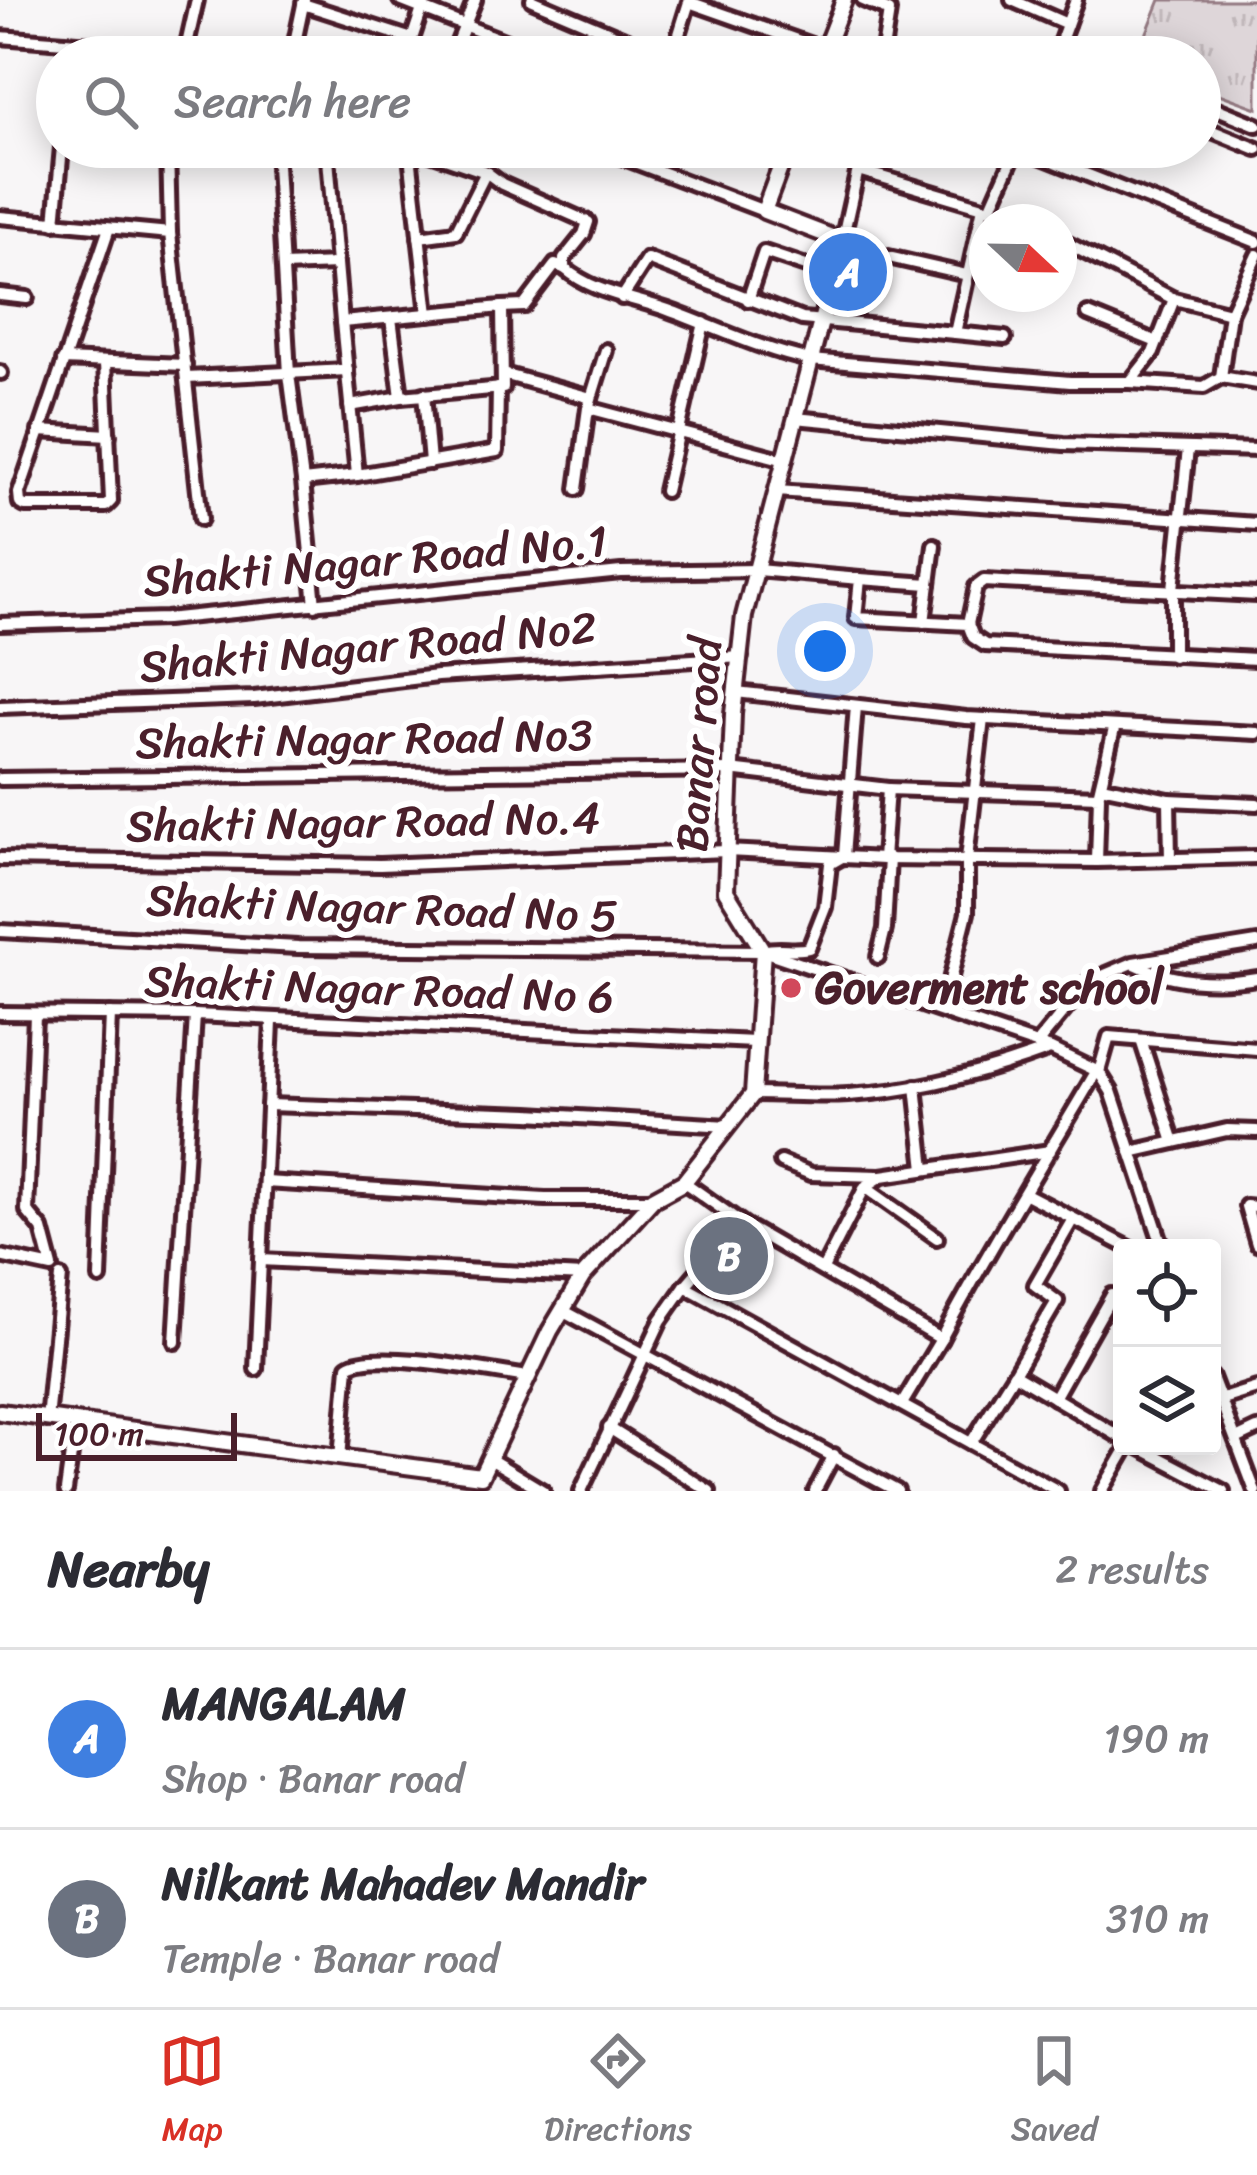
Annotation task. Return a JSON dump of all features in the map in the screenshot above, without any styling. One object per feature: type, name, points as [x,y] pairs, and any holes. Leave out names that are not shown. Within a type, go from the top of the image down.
[{"type":"street","points":[[185,36],[197,0]]},
{"type":"street","points":[[400,0],[424,4],[493,36]]},
{"type":"street","points":[[461,36],[476,0]]},
{"type":"street","points":[[532,0],[619,36]]},
{"type":"street","points":[[730,16],[736,0]]},
{"type":"street","points":[[830,36],[844,0]]},
{"type":"street","points":[[863,0],[889,11],[885,36]]},
{"type":"street","points":[[1012,0],[1067,24]]},
{"type":"street","points":[[1062,36],[1076,0]]},
{"type":"street","points":[[675,36],[686,1],[781,36]]},
{"type":"street","points":[[297,36],[304,2],[403,36]]},
{"type":"street","points":[[413,36],[424,4]]},
{"type":"street","points":[[0,38],[36,40]]},
{"type":"street","points":[[1221,110],[1257,125]]},
{"type":"street","points":[[1221,134],[1257,148]]},
{"type":"street","points":[[55,223],[60,168]]},
{"type":"street","points":[[168,168],[170,233],[201,519]]},
{"type":"street","points":[[277,168],[289,374],[315,604]]},
{"type":"street","points":[[329,168],[358,475]]},
{"type":"street","points":[[408,168],[428,314]]},
{"type":"street","points":[[474,168],[588,222],[563,259],[564,268]]},
{"type":"street","points":[[650,168],[841,243],[967,274]]},
{"type":"street","points":[[764,211],[780,168]]},
{"type":"street","points":[[988,204],[1007,168]]},
{"type":"street","points":[[1068,168],[1257,242]]},
{"type":"street","points":[[841,243],[859,170],[973,204]]},
{"type":"street","points":[[419,237],[456,232],[486,172]]},
{"type":"street","points":[[0,217],[170,233]]},
{"type":"street","points":[[105,362],[111,501],[106,506],[32,509],[20,503],[39,431],[110,228]]},
{"type":"street","name":"Banar road","points":[[763,951],[726,891],[730,770],[744,616],[841,243]]},
{"type":"street","points":[[1077,248],[1174,299],[1230,313]]},
{"type":"street","points":[[748,300],[764,251],[833,275]]},
{"type":"street","points":[[1221,377],[1230,313],[1257,255]]},
{"type":"street","points":[[622,298],[647,259],[748,300],[820,322],[1005,338]]},
{"type":"street","points":[[283,266],[337,264]]},
{"type":"street","points":[[956,333],[969,264]]},
{"type":"street","points":[[342,322],[524,306],[555,265],[579,281],[622,298],[646,302],[781,354],[810,360],[1070,382],[1204,386],[1221,377],[1257,383]]},
{"type":"street","points":[[0,295],[27,298]]},
{"type":"street","points":[[1130,382],[1157,342],[1174,299]]},
{"type":"street","points":[[350,406],[503,388],[502,308]]},
{"type":"street","points":[[1088,314],[1157,342]]},
{"type":"street","points":[[391,318],[401,398]]},
{"type":"street","points":[[665,491],[704,323]]},
{"type":"street","points":[[577,489],[589,403],[605,350]]},
{"type":"street","points":[[63,360],[186,371],[289,374],[346,370]]},
{"type":"street","points":[[502,374],[677,432],[785,460]]},
{"type":"street","points":[[303,481],[497,451],[498,388]]},
{"type":"street","points":[[424,394],[430,463]]},
{"type":"street","points":[[795,418],[998,440],[1257,450]]},
{"type":"street","points":[[39,431],[109,435]]},
{"type":"street","points":[[1173,656],[1174,589],[1188,449]]},
{"type":"street","points":[[777,491],[1257,524]]},
{"type":"street","points":[[924,622],[934,545]]},
{"type":"street","name":"Shakti Nagar Road No.1","points":[[0,624],[166,619],[621,572],[758,570],[929,584]]},
{"type":"street","points":[[860,579],[856,618],[968,624]]},
{"type":"street","points":[[1257,595],[985,581],[976,587],[968,624],[973,637],[985,645],[1257,659]]},
{"type":"street","name":"Shakti Nagar Road No2","points":[[0,707],[254,698],[437,676],[741,657]]},
{"type":"street","points":[[736,692],[983,719],[1257,733]]},
{"type":"street","points":[[763,951],[777,946],[796,951],[808,948],[825,907],[830,864],[844,856],[856,706]]},
{"type":"street","points":[[949,984],[967,913],[983,719]]},
{"type":"street","points":[[1097,861],[1100,791],[1114,729]]},
{"type":"street","name":"Shakti Nagar Road No3","points":[[0,779],[730,770],[887,789],[975,794],[1100,791],[1257,804]]},
{"type":"street","points":[[878,957],[885,929],[887,789]]},
{"type":"street","points":[[1169,800],[1170,859]]},
{"type":"street","name":"Shakti Nagar Road No.4","points":[[0,859],[380,865],[727,851],[968,860],[1257,857]]},
{"type":"street","name":"Shakti Nagar Road No 5","points":[[0,931],[298,947],[763,951]]},
{"type":"street","points":[[1037,1044],[1088,982],[1132,963],[1257,944]]},
{"type":"street","points":[[0,1412],[340,1458],[478,1484],[583,1276],[653,1199],[684,1182],[753,1094],[763,951]]},
{"type":"street","points":[[763,951],[1051,1048],[1098,1072],[1111,1091],[1160,1239]]},
{"type":"street","points":[[1132,963],[1183,980],[1226,984],[1257,978]]},
{"type":"street","name":"Shakti Nagar Road No 6","points":[[0,1013],[195,1015],[755,1042]]},
{"type":"street","points":[[100,1278],[110,1014]]},
{"type":"street","points":[[0,1256],[52,1267],[42,1229],[27,1211],[35,1015]]},
{"type":"street","points":[[175,1342],[195,1015]]},
{"type":"street","points":[[256,1369],[272,1022]]},
{"type":"street","points":[[902,1404],[984,1258],[1098,1072],[1109,1037],[1257,1048]]},
{"type":"street","points":[[1142,1040],[1174,1142]]},
{"type":"street","points":[[753,1094],[848,1095],[916,1086],[986,1072],[1051,1048]]},
{"type":"street","points":[[916,1086],[925,1169]]},
{"type":"street","points":[[268,1105],[728,1126]]},
{"type":"street","points":[[1131,1152],[1227,1130],[1257,1131]]},
{"type":"street","points":[[781,1162],[811,1174],[882,1176],[1050,1151]]},
{"type":"street","points":[[823,1269],[866,1187],[882,1176]]},
{"type":"street","points":[[265,1182],[545,1198],[653,1199]]},
{"type":"street","points":[[684,1182],[746,1226],[940,1339]]},
{"type":"street","points":[[866,1187],[937,1238]]},
{"type":"street","points":[[1026,1194],[1113,1239]]},
{"type":"street","points":[[1257,1207],[1246,1206],[1257,1244]]},
{"type":"street","points":[[971,1443],[1057,1301],[1035,1285],[1073,1219]]},
{"type":"street","points":[[581,1491],[661,1320],[723,1242],[746,1226]]},
{"type":"street","points":[[261,1260],[583,1276]]},
{"type":"street","points":[[47,1420],[61,1277]]},
{"type":"street","points":[[685,1286],[1058,1491]]},
{"type":"street","points":[[1054,1398],[1112,1295]]},
{"type":"street","points":[[562,1310],[897,1491]]},
{"type":"street","points":[[340,1458],[348,1366],[356,1360],[392,1359],[528,1377]]},
{"type":"street","points":[[1014,1374],[1113,1433]]},
{"type":"street","points":[[1239,1491],[1254,1486],[1222,1399],[1257,1388]]},
{"type":"street","points":[[66,1491],[75,1425]]},
{"type":"street","points":[[609,1429],[710,1491]]},
{"type":"street","points":[[1236,1439],[1257,1429]]},
{"type":"street","points":[[815,1491],[834,1455]]},
{"type":"street","points":[[1102,1491],[1122,1455]]},
{"type":"street","points":[[1154,1455],[1223,1491]]},
{"type":"street","points":[[490,1459],[543,1491]]},
{"type":"green space","points":[[1160,0],[1257,0],[1257,108],[1221,95],[1221,36],[1145,36]]},
{"type":"place","name":"MANGALAM","points":[[848,272]]},
{"type":"place","name":"Goverment school","points":[[791,988]]},
{"type":"place","name":"Nilkant Mahadev Mandir","points":[[729,1256]]}]
